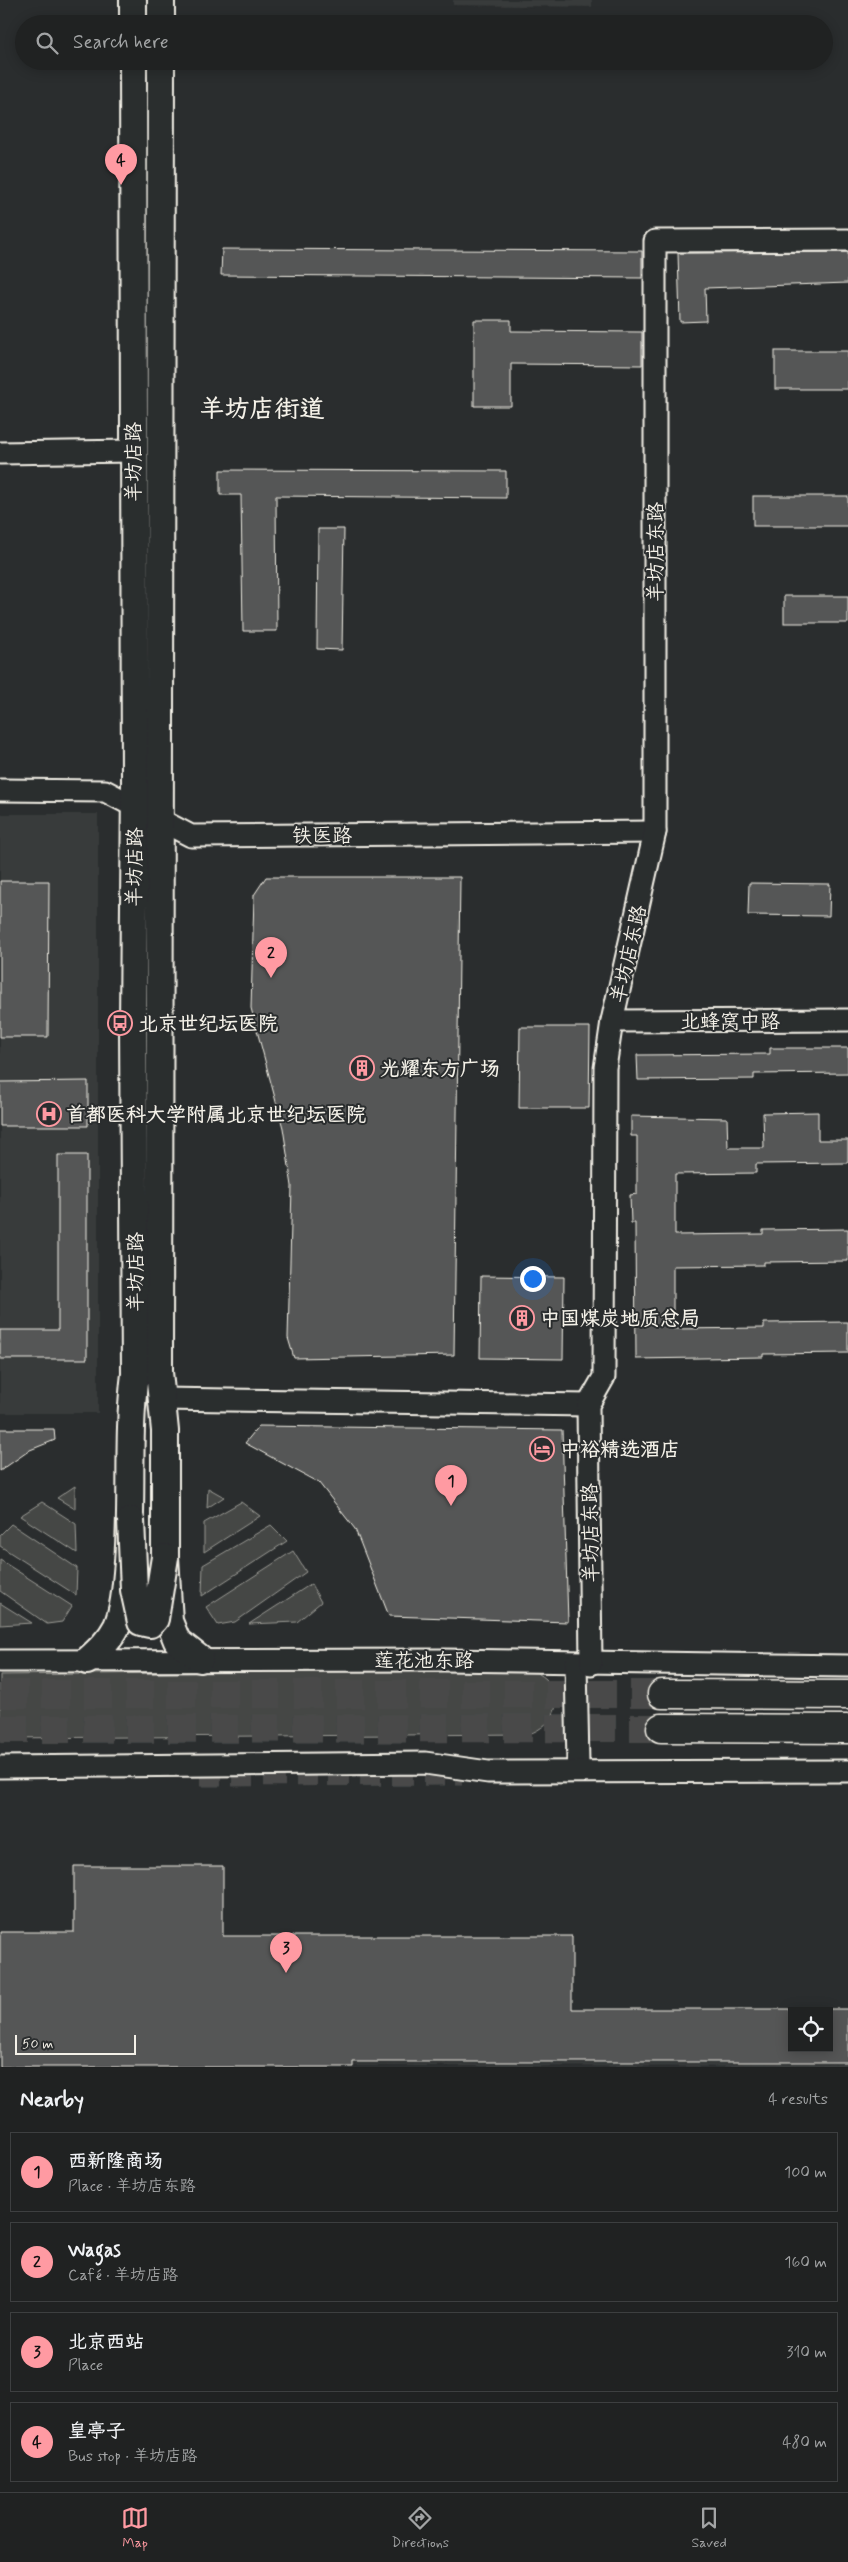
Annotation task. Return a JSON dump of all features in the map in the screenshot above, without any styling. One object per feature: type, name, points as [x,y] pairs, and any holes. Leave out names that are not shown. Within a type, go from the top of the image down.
[{"type":"highway","points":[[662,1694],[848,1695]]},
{"type":"highway","points":[[661,1728],[848,1728]]},
{"type":"main road","points":[[133,0],[133,15]]},
{"type":"main road","points":[[161,0],[161,15]]},
{"type":"main road","name":"羊坊店路","points":[[95,1653],[117,1625],[126,1586],[131,1520],[130,1429],[135,1374],[133,70]]},
{"type":"main road","name":"羊坊店路","points":[[161,70],[160,1372],[165,1431],[165,1557],[169,1621],[177,1641],[192,1654]]},
{"type":"main road","points":[[131,1520],[134,1590],[141,1622],[150,1624],[155,1619],[165,1557]]},
{"type":"street","name":"羊坊店东路","points":[[578,1764],[584,1663],[588,1405],[604,1377],[605,1068],[612,1021],[655,832],[655,242],[848,240]]},
{"type":"street","points":[[0,453],[133,451]]},
{"type":"street","name":"铁医路","points":[[0,790],[105,791],[191,836],[655,832]]},
{"type":"street","name":"北蜂窝中路","points":[[612,1021],[848,1020]]},
{"type":"street","points":[[162,1399],[588,1405]]},
{"type":"street","name":"莲花池东路","points":[[0,1661],[95,1653],[584,1663],[848,1666]]},
{"type":"street","points":[[0,1767],[425,1763],[845,1763]]},
{"type":"street","points":[[425,1763],[488,1772],[845,1763]]},
{"type":"shaded area","points":[[453,0],[592,0],[592,7],[453,5]]},
{"type":"shaded area","name":"首都医科大学附属北京世纪坛医院","points":[[0,814],[98,814],[98,1413],[0,1413]]},
{"type":"shaded area","points":[[75,1486],[75,1509],[57,1498]]},
{"type":"shaded area","points":[[208,1488],[224,1497],[207,1508]]},
{"type":"shaded area","points":[[42,1502],[76,1524],[77,1553],[20,1516]]},
{"type":"shaded area","points":[[241,1502],[260,1516],[204,1552],[204,1523]]},
{"type":"shaded area","points":[[11,1524],[77,1568],[76,1595],[0,1546],[0,1535]]},
{"type":"shaded area","points":[[271,1525],[287,1541],[202,1596],[203,1565]]},
{"type":"shaded area","points":[[293,1551],[306,1572],[235,1622],[218,1625],[206,1607]]},
{"type":"shaded area","points":[[0,1560],[72,1606],[62,1622],[47,1624],[0,1591]]},
{"type":"shaded area","points":[[311,1584],[321,1602],[297,1622],[249,1624]]},
{"type":"shaded area","points":[[0,1603],[32,1623],[0,1625]]},
{"type":"shaded area","points":[[530,1669],[546,1679],[552,1687],[556,1704],[551,1718],[545,1725],[529,1734],[0,1738],[0,1675]]},
{"type":"shaded area","points":[[848,2063],[848,2067],[0,2065]]},
{"type":"building","points":[[222,249],[642,251],[642,278],[221,275]]},
{"type":"building","points":[[848,252],[848,283],[705,288],[706,321],[680,322],[678,253]]},
{"type":"building","points":[[474,320],[511,320],[511,331],[642,332],[642,365],[511,364],[511,406],[474,406]]},
{"type":"building","points":[[775,351],[848,351],[848,389],[775,389]]},
{"type":"building","points":[[220,470],[506,471],[506,498],[276,496],[277,631],[243,631],[241,495],[220,495]]},
{"type":"building","points":[[753,496],[848,496],[848,526],[753,526]]},
{"type":"building","points":[[318,529],[344,529],[342,650],[317,649]]},
{"type":"building","points":[[784,596],[848,596],[848,623],[784,623]]},
{"type":"building","name":"光耀东方广场","points":[[266,877],[460,877],[454,1355],[294,1358],[288,1338],[292,1186],[283,1128],[251,1008],[254,895]]},
{"type":"building","points":[[0,881],[49,881],[48,1037],[0,1037]]},
{"type":"building","points":[[749,883],[830,884],[829,916],[748,915]]},
{"type":"building","points":[[520,1027],[590,1027],[589,1108],[519,1108]]},
{"type":"building","points":[[770,1048],[848,1048],[848,1073],[754,1074],[754,1079],[638,1080],[637,1055],[770,1054]]},
{"type":"building","points":[[88,1081],[88,1126],[0,1126],[0,1082]]},
{"type":"building","points":[[818,1112],[818,1140],[848,1140],[848,1163],[756,1164],[756,1173],[675,1174],[675,1235],[763,1234],[763,1230],[848,1229],[848,1261],[764,1262],[764,1265],[673,1266],[673,1329],[764,1328],[764,1323],[848,1322],[848,1353],[763,1354],[763,1357],[636,1359],[635,1223],[631,1223],[630,1195],[637,1194],[637,1136],[631,1136],[631,1116],[727,1118],[728,1148],[764,1148],[763,1113]]},
{"type":"building","points":[[58,1155],[87,1155],[87,1359],[0,1359],[0,1330],[58,1330]]},
{"type":"building","name":"中国煤炭地质总局","points":[[481,1276],[564,1277],[563,1359],[480,1358]]},
{"type":"building","points":[[259,1426],[562,1430],[568,1622],[389,1616],[355,1529],[319,1483],[245,1443]]},
{"type":"building","points":[[0,1429],[54,1429],[55,1440],[30,1450],[0,1471]]},
{"type":"building","points":[[74,1866],[223,1866],[223,1936],[572,1936],[572,2009],[788,2009],[788,2052],[833,2052],[833,2009],[848,2009],[848,2062],[353,2062],[353,2067],[0,2067],[0,1932],[74,1932]]},
{"type":"tunnel","points":[[0,1694],[662,1694]]},
{"type":"tunnel","points":[[0,1729],[661,1728]]},
{"type":"tunnel","points":[[200,1776],[462,1775]]},
{"type":"place","name":"皇亭子","points":[[121,185]]},
{"type":"place","name":"Wagas","points":[[271,978]]},
{"type":"place","name":"北京世纪坛医院","points":[[120,1023]]},
{"type":"place","name":"光耀东方广场","points":[[362,1068]]},
{"type":"place","name":"首都医科大学附属北京世纪坛医院","points":[[49,1114]]},
{"type":"place","name":"中国煤炭地质总局","points":[[522,1318]]},
{"type":"place","name":"中裕精选酒店","points":[[542,1449]]},
{"type":"place","name":"西新隆商场","points":[[451,1506]]},
{"type":"place","name":"北京西站","points":[[286,1973]]},
{"type":"district","name":"羊坊店街道","points":[[262,408]]}]
